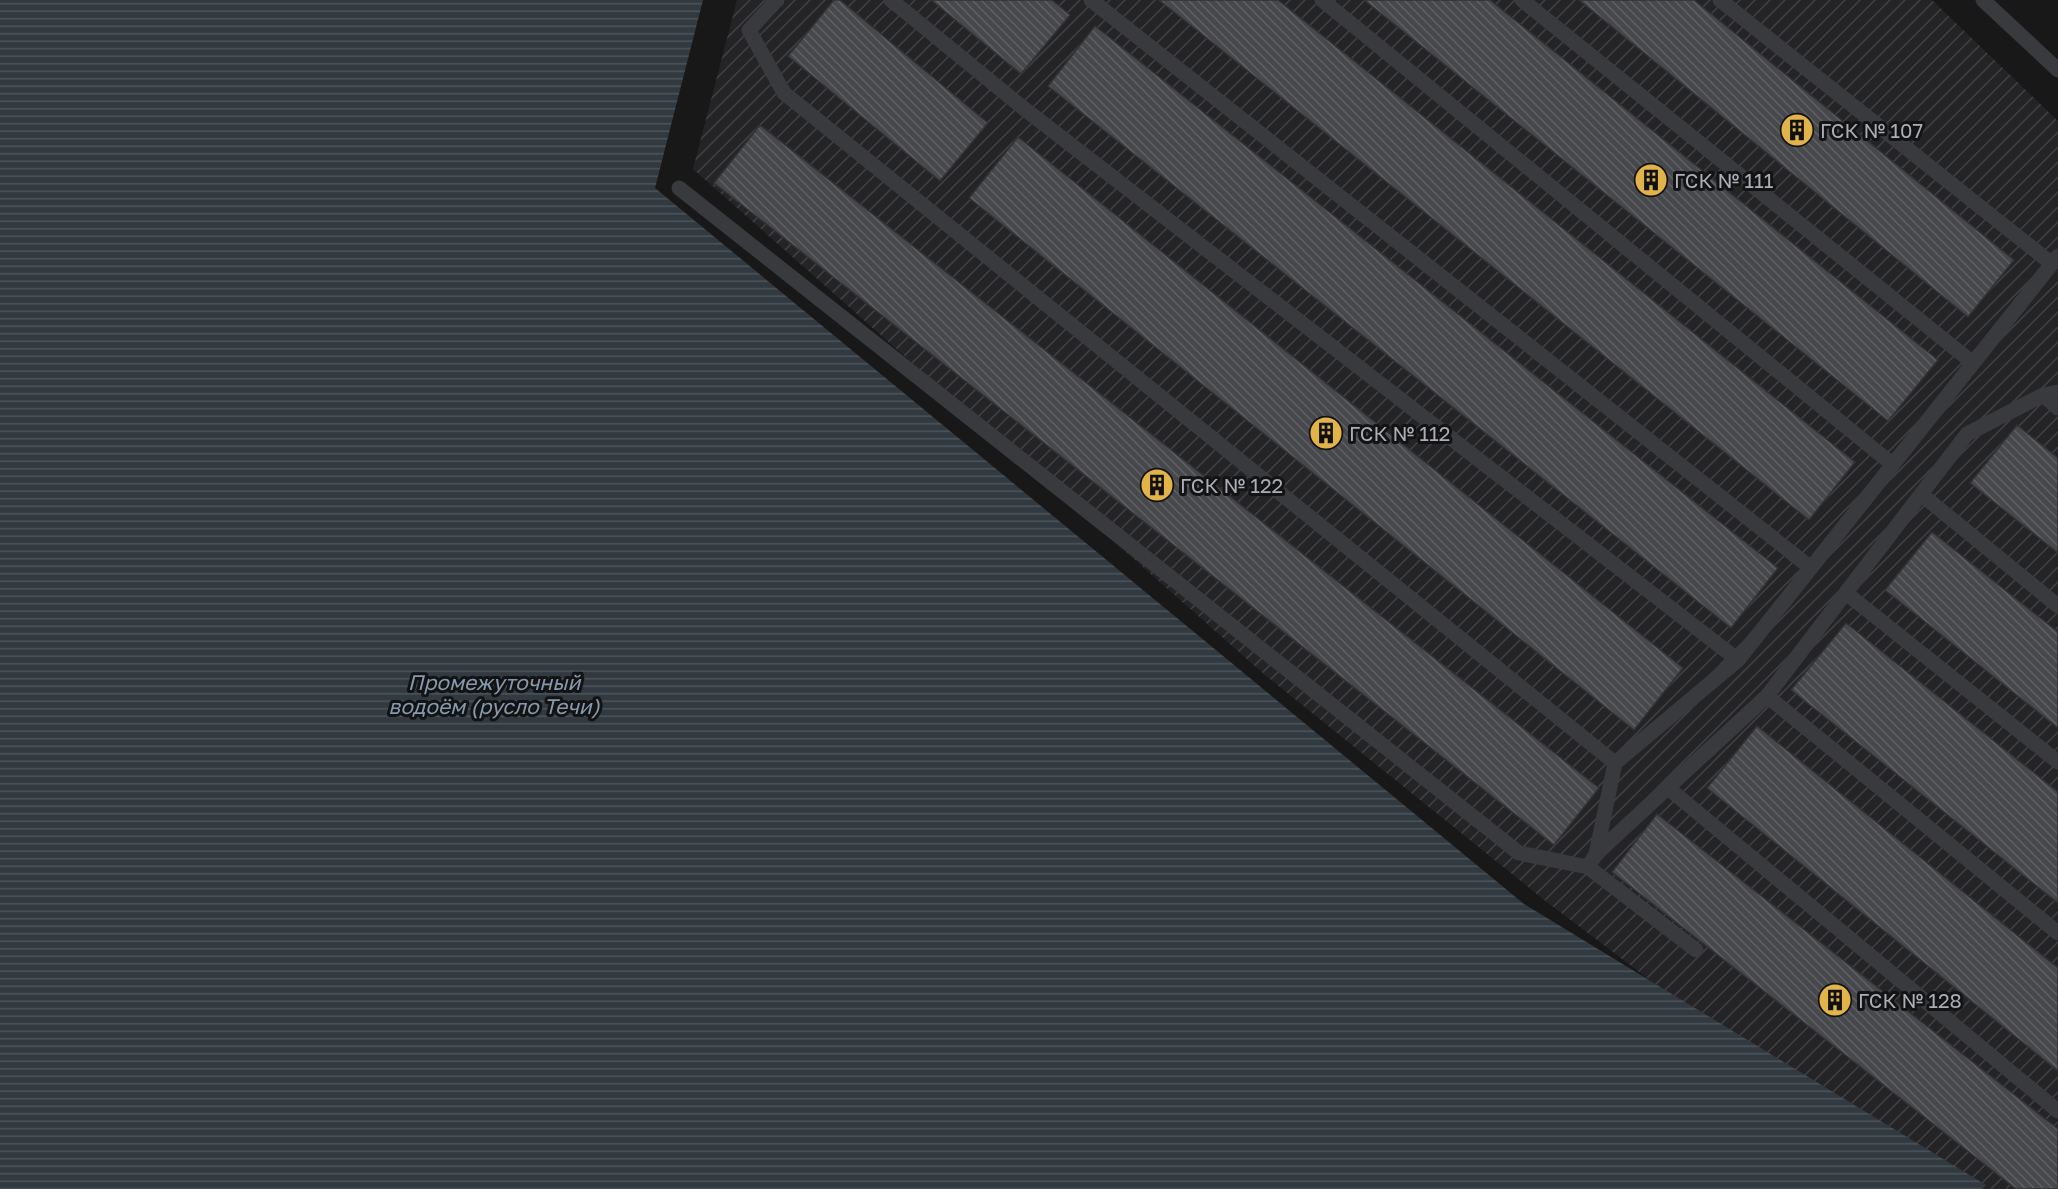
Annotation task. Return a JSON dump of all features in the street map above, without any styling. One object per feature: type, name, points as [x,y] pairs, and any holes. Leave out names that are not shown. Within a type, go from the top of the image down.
[{"type":"lane","points":[[777,0],[749,30],[784,93],[1615,763]]},
{"type":"lane","points":[[891,0],[1022,108],[1738,660]]},
{"type":"lane","points":[[1091,0],[1811,568]]},
{"type":"lane","points":[[1322,0],[1892,464]]},
{"type":"lane","points":[[1522,0],[1973,363]]},
{"type":"lane","points":[[1592,860],[1615,763],[1738,660],[2055,260],[1720,0]]},
{"type":"lane","points":[[1983,0],[2058,70]]},
{"type":"lane","points":[[679,188],[1519,853],[1592,860],[1696,950]]},
{"type":"lane","points":[[1592,860],[1767,696],[1967,434],[2050,394],[2058,408]]},
{"type":"lane","points":[[1922,494],[2058,606]]},
{"type":"lane","points":[[1846,593],[2058,762]]},
{"type":"lane","points":[[1767,696],[2058,933]]},
{"type":"lane","points":[[1668,788],[2058,1111]]},
{"type":"shaded area","points":[[737,0],[1932,0],[2058,121],[2058,1189],[1925,1189],[1543,899],[1265,675],[693,169]]},
{"type":"water","name":"Промежуточный водоём (русло Течи)","points":[[0,0],[703,0],[655,188],[1524,904],[1986,1185],[1982,1189],[0,1189]]},
{"type":"building","points":[[834,0],[840,0],[988,123],[940,181],[788,56]]},
{"type":"building","points":[[931,0],[1052,0],[1070,15],[1021,74]]},
{"type":"building","points":[[1159,0],[1278,0],[1855,462],[1809,520]]},
{"type":"building","name":"ГСК № 111","points":[[1364,0],[1490,0],[1938,360],[1888,421]]},
{"type":"building","name":"ГСК № 107","points":[[1579,0],[1694,0],[2014,260],[1968,317]]},
{"type":"building","name":"ГСК № 112","points":[[1095,26],[1778,568],[1731,628],[1048,86]]},
{"type":"building","name":"ГСК № 122","points":[[760,125],[1599,788],[1554,845],[714,183]]},
{"type":"building","name":"ГСК № 112","points":[[1018,137],[1683,668],[1634,730],[969,198]]},
{"type":"building","points":[[2017,425],[2058,458],[2058,553],[1970,483]]},
{"type":"building","points":[[1932,532],[2058,632],[2058,728],[1885,590]]},
{"type":"building","points":[[1846,623],[2058,792],[2058,903],[1791,690]]},
{"type":"building","name":"ГСК № 128","points":[[1757,726],[2058,968],[2058,1071],[1707,788]]},
{"type":"building","name":"ГСК № 128","points":[[1657,814],[2058,1129],[2058,1189],[2016,1189],[1612,872]]},
{"type":"place","name":"ГСК № 107","points":[[1797,130]]},
{"type":"place","name":"ГСК № 111","points":[[1651,180]]},
{"type":"place","name":"ГСК № 112","points":[[1326,433]]},
{"type":"place","name":"ГСК № 122","points":[[1157,485]]},
{"type":"place","name":"ГСК № 128","points":[[1835,1000]]}]
